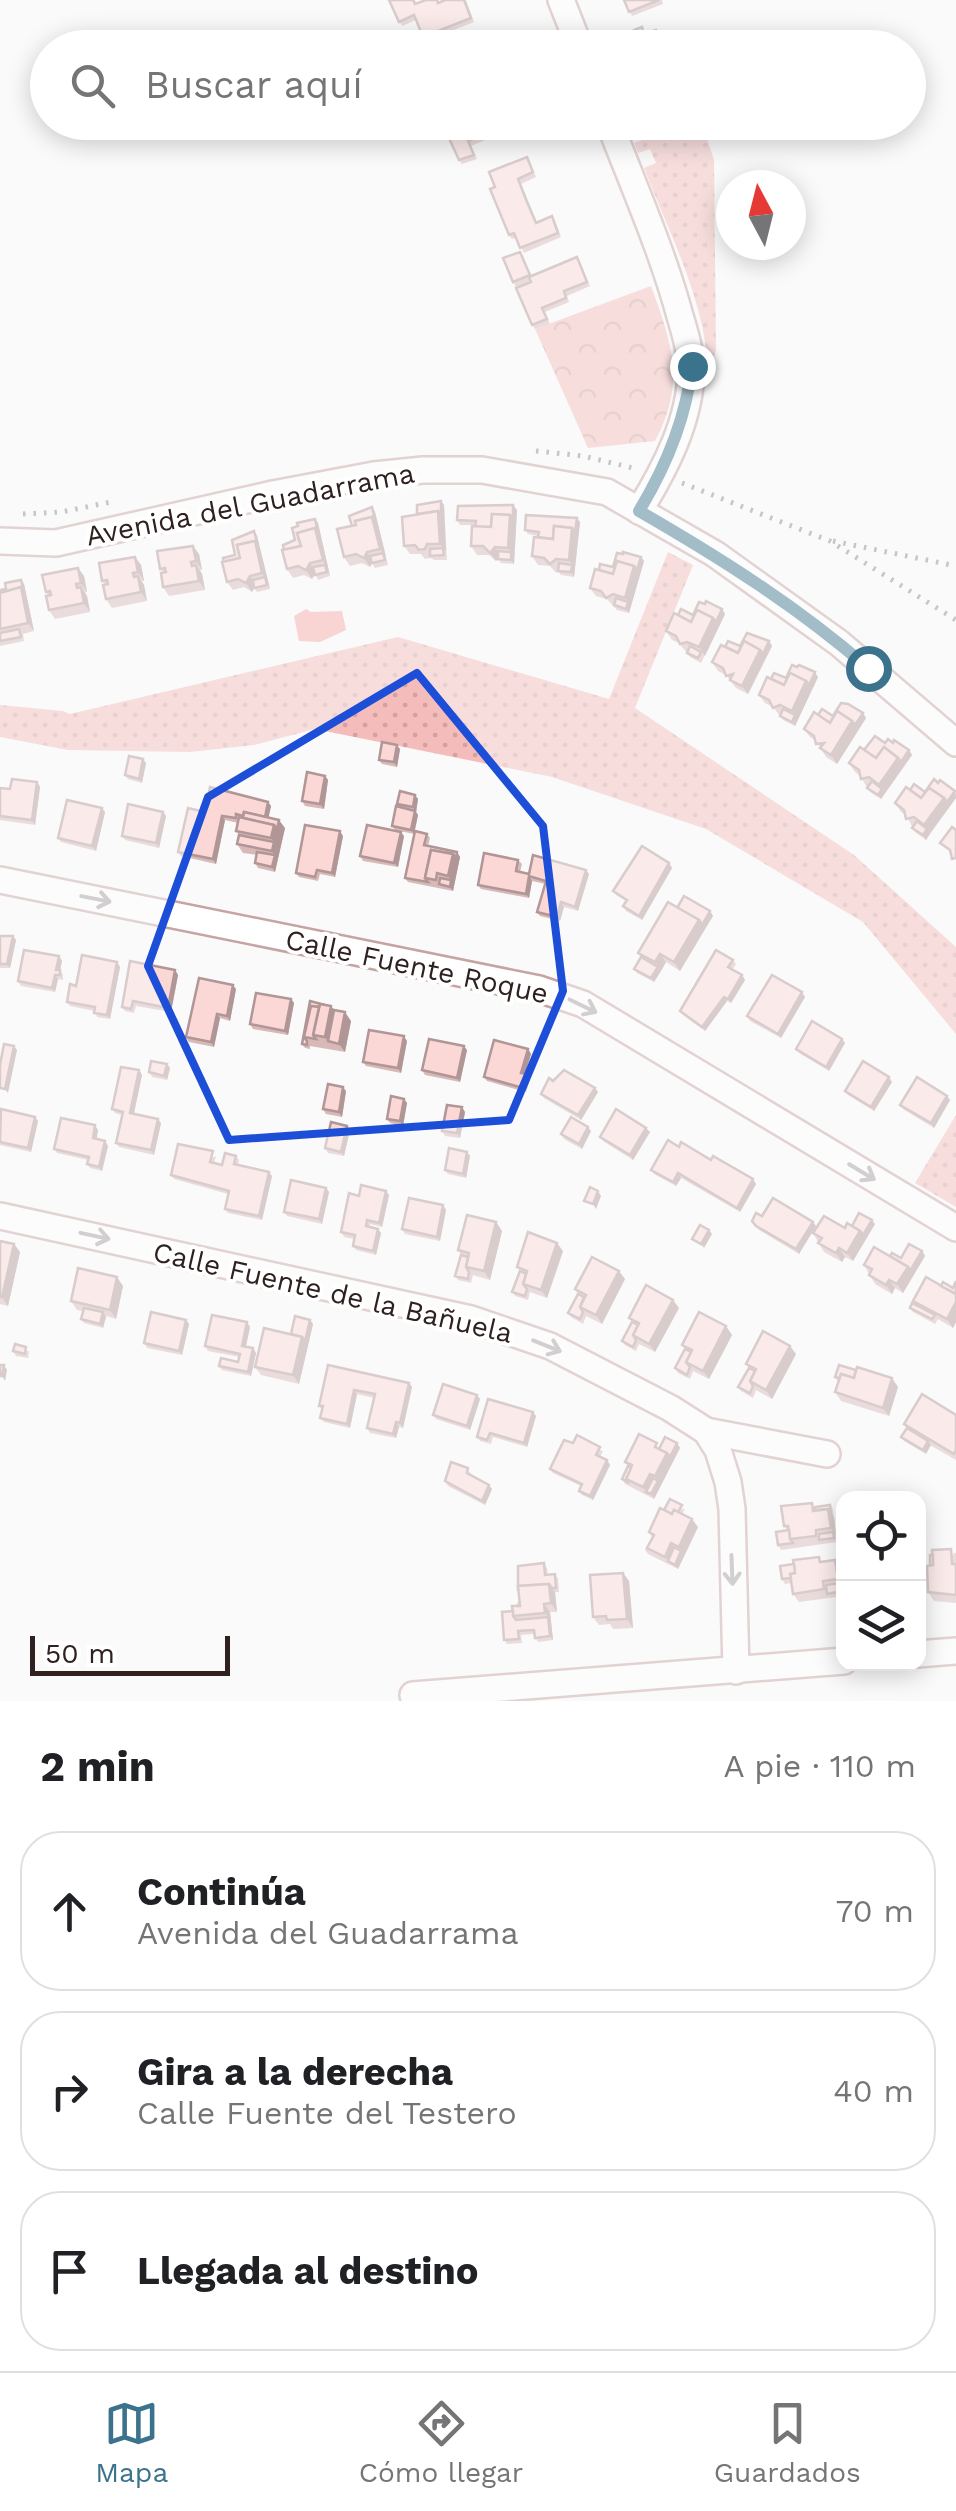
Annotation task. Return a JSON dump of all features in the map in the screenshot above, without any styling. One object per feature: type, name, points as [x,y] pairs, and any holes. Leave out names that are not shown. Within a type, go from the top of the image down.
[{"type":"street","points":[[561,0],[573,30]]},
{"type":"street","points":[[616,140],[669,275],[692,366],[688,402],[661,475],[639,511]]},
{"type":"street","name":"Avenida del Guadarrama","points":[[0,541],[56,543],[273,494],[423,470],[482,470],[607,492],[714,554],[839,642],[956,743]]},
{"type":"street","points":[[0,555],[56,543]]},
{"type":"street","name":"Calle Fuente Roque","points":[[0,880],[539,988],[583,1004],[956,1228]]},
{"type":"street","name":"Calle Fuente de la Bañuela","points":[[0,1216],[472,1319],[550,1346],[670,1408],[706,1432],[827,1454]]},
{"type":"street","points":[[706,1432],[718,1450],[732,1509],[736,1670]]},
{"type":"street","points":[[926,1653],[956,1651]]},
{"type":"street","points":[[416,1698],[836,1662]]},
{"type":"path","points":[[661,475],[830,541],[956,566]]},
{"type":"path","points":[[830,541],[956,620]]},
{"type":"highlighted area","points":[[417,673],[543,826],[563,991],[509,1120],[229,1140],[148,966],[208,797]]},
{"type":"green space","points":[[708,140],[714,160],[716,351],[708,370],[693,292],[644,168],[656,163],[650,149],[638,153],[634,143]]},
{"type":"green space","points":[[651,286],[665,326],[672,364],[673,382],[665,420],[655,441],[588,448],[535,329]]},
{"type":"green space","points":[[668,552],[693,565],[635,708],[854,855],[956,947],[956,1034],[863,922],[706,829],[552,777],[315,729],[254,745],[190,752],[68,750],[0,737],[0,705],[70,714],[398,637],[609,699]]},
{"type":"green space","points":[[956,1115],[956,1207],[915,1183]]},
{"type":"shaded area","points":[[306,609],[342,611],[346,630],[320,642],[299,641],[294,616]]},
{"type":"building","points":[[389,0],[413,0],[415,4],[426,0],[464,0],[471,18],[441,30],[420,30],[414,15],[399,22]]},
{"type":"building","points":[[624,0],[659,0],[629,12]]},
{"type":"building","points":[[450,140],[470,140],[474,155],[459,160]]},
{"type":"building","points":[[527,157],[533,172],[518,179],[527,202],[536,223],[552,216],[558,233],[520,248],[514,233],[509,235],[490,189],[495,187],[489,172]]},
{"type":"building","points":[[520,252],[530,275],[513,282],[503,258]]},
{"type":"building","points":[[577,257],[587,282],[564,291],[566,298],[542,308],[547,319],[532,325],[516,288],[531,282],[529,277]]},
{"type":"building","points":[[441,501],[441,515],[438,511],[417,514],[417,505]]},
{"type":"building","points":[[513,505],[513,519],[510,515],[492,514],[491,527],[475,527],[476,521],[457,520],[458,506]]},
{"type":"building","points":[[372,507],[375,521],[372,517],[355,521],[352,526],[349,516]]},
{"type":"building","points":[[438,511],[440,544],[427,544],[419,550],[415,545],[404,546],[402,517]]},
{"type":"building","points":[[492,514],[510,515],[508,548],[495,547],[490,553],[483,546],[471,546],[472,526],[491,527]]},
{"type":"building","points":[[526,515],[577,518],[575,532],[572,528],[554,526],[553,539],[538,537],[539,532],[525,530]]},
{"type":"building","points":[[372,517],[380,549],[367,552],[364,558],[356,554],[344,557],[337,529]]},
{"type":"building","points":[[315,519],[318,533],[315,528],[297,533],[301,546],[284,550],[283,545],[295,540],[292,528],[297,523]]},
{"type":"building","points":[[554,526],[572,528],[569,560],[556,559],[550,564],[544,558],[532,556],[534,537],[553,539]]},
{"type":"building","points":[[315,528],[323,560],[310,563],[306,570],[298,566],[287,569],[282,550],[301,546],[297,533]]},
{"type":"building","points":[[254,531],[258,545],[255,541],[237,545],[240,558],[224,562],[223,558],[235,555],[232,540]]},
{"type":"building","points":[[255,541],[262,573],[250,576],[246,583],[238,579],[227,582],[222,562],[240,558],[237,545]]},
{"type":"building","points":[[193,546],[196,561],[191,562],[196,565],[199,581],[163,587],[161,573],[166,572],[165,568],[160,569],[157,551]]},
{"type":"building","points":[[443,548],[444,555],[430,556],[430,549]]},
{"type":"building","points":[[498,551],[511,552],[511,560],[498,559]]},
{"type":"building","points":[[383,553],[385,560],[372,563],[370,556]]},
{"type":"building","points":[[617,553],[641,557],[637,570],[617,561],[613,574],[599,570],[600,564],[613,567]]},
{"type":"building","points":[[135,557],[138,572],[133,573],[138,576],[141,592],[106,599],[103,585],[108,584],[107,580],[102,581],[99,563]]},
{"type":"building","points":[[617,561],[634,566],[625,598],[613,594],[606,598],[601,591],[590,588],[595,569],[613,574]]},
{"type":"building","points":[[559,563],[572,565],[571,572],[558,571]]},
{"type":"building","points":[[325,565],[327,572],[315,575],[313,567]]},
{"type":"building","points":[[78,568],[81,583],[76,584],[81,587],[84,603],[49,610],[46,596],[51,595],[46,592],[42,575]]},
{"type":"building","points":[[265,577],[267,585],[254,588],[253,580]]},
{"type":"building","points":[[21,580],[24,591],[21,587],[0,593],[6,589],[5,583]]},
{"type":"building","points":[[21,587],[28,623],[0,629],[0,593]]},
{"type":"building","points":[[616,598],[628,602],[626,609],[614,605]]},
{"type":"building","points":[[699,602],[722,609],[716,622],[697,610],[691,622],[678,615],[681,609],[693,615]]},
{"type":"building","points":[[697,610],[713,618],[699,647],[687,642],[680,644],[676,636],[666,631],[674,613],[691,622]]},
{"type":"building","points":[[19,629],[21,637],[0,641],[0,633]]},
{"type":"building","points":[[747,633],[769,641],[763,654],[744,641],[738,653],[725,647],[728,641],[740,646]]},
{"type":"building","points":[[744,641],[760,650],[742,686],[730,680],[733,674],[726,676],[723,668],[712,662],[721,645],[738,653]]},
{"type":"building","points":[[690,646],[701,652],[698,658],[687,653]]},
{"type":"building","points":[[792,665],[815,672],[809,685],[790,673],[784,685],[771,679],[774,673],[786,678]]},
{"type":"building","points":[[790,673],[806,681],[792,711],[780,705],[773,708],[769,700],[759,695],[767,677],[784,685]]},
{"type":"building","points":[[841,703],[863,713],[855,725],[837,711],[830,723],[818,715],[822,709],[833,716]]},
{"type":"building","points":[[783,709],[795,715],[792,722],[780,716]]},
{"type":"building","points":[[837,711],[852,721],[831,755],[820,748],[824,743],[816,744],[814,736],[804,729],[814,712],[830,723]]},
{"type":"building","points":[[875,736],[885,743],[894,740],[909,750],[901,762],[884,747],[876,758],[864,750]]},
{"type":"building","points":[[382,742],[397,745],[394,762],[379,760]]},
{"type":"building","points":[[860,747],[876,758],[884,747],[898,758],[879,785],[869,777],[861,779],[859,770],[849,763]]},
{"type":"building","points":[[129,756],[143,759],[139,779],[125,775]]},
{"type":"building","points":[[307,772],[325,776],[320,804],[302,801]]},
{"type":"building","points":[[12,779],[37,782],[32,820],[0,816],[0,788],[10,789]]},
{"type":"building","points":[[934,779],[955,791],[947,802],[929,788],[921,798],[910,790],[914,784],[925,792]]},
{"type":"building","points":[[872,781],[882,789],[878,795],[867,788]]},
{"type":"building","points":[[210,787],[268,802],[265,817],[244,812],[243,816],[236,814],[236,818],[222,816],[213,859],[178,852],[188,808],[205,812]]},
{"type":"building","points":[[906,787],[921,798],[929,788],[944,798],[924,825],[914,817],[906,819],[904,810],[895,803]]},
{"type":"building","points":[[400,791],[415,795],[413,807],[397,804]]},
{"type":"building","points":[[67,800],[102,808],[92,846],[58,838]]},
{"type":"building","points":[[128,804],[163,812],[156,843],[122,836]]},
{"type":"building","points":[[396,806],[415,811],[411,830],[392,826]]},
{"type":"building","points":[[244,812],[279,820],[277,829],[243,818]]},
{"type":"building","points":[[239,817],[274,825],[271,838],[236,831]]},
{"type":"building","points":[[917,821],[927,829],[923,835],[912,828]]},
{"type":"building","points":[[305,825],[340,831],[332,873],[317,870],[315,877],[296,873]]},
{"type":"building","points":[[367,825],[401,832],[394,863],[360,856]]},
{"type":"building","points":[[952,827],[956,830],[956,858],[952,859],[950,850],[940,843]]},
{"type":"building","points":[[415,831],[427,834],[424,845],[457,852],[456,858],[431,850],[425,878],[428,882],[405,878]]},
{"type":"building","points":[[239,835],[274,842],[272,851],[237,844]]},
{"type":"building","points":[[642,846],[669,863],[639,916],[623,906],[627,900],[613,891]]},
{"type":"building","points":[[431,850],[453,854],[448,876],[437,873],[436,880],[425,878]]},
{"type":"building","points":[[257,852],[275,855],[272,867],[255,863]]},
{"type":"building","points":[[484,853],[518,860],[516,871],[529,874],[533,855],[586,870],[575,907],[561,902],[557,917],[537,912],[546,881],[529,876],[526,894],[478,885]]},
{"type":"building","points":[[440,878],[451,880],[450,887],[439,884]]},
{"type":"building","points":[[684,896],[710,911],[702,925],[677,908]]},
{"type":"building","points":[[668,902],[699,920],[674,962],[660,954],[655,962],[638,953]]},
{"type":"building","points":[[0,936],[13,936],[7,964],[0,964]]},
{"type":"building","points":[[24,950],[59,956],[56,970],[60,970],[60,975],[55,975],[52,988],[18,981]]},
{"type":"building","points":[[716,950],[733,960],[728,967],[742,975],[728,999],[724,997],[702,1027],[680,1011]]},
{"type":"building","points":[[82,955],[117,962],[107,1015],[94,1013],[95,1007],[67,1002],[70,984],[76,986]]},
{"type":"building","points":[[641,957],[658,967],[651,978],[634,969]]},
{"type":"building","points":[[130,961],[175,970],[168,1008],[133,1001],[131,1009],[122,1007]]},
{"type":"building","points":[[772,975],[802,992],[778,1034],[747,1016]]},
{"type":"building","points":[[199,978],[233,985],[227,1016],[217,1014],[211,1042],[186,1037]]},
{"type":"building","points":[[256,993],[291,999],[285,1031],[250,1024]]},
{"type":"building","points":[[310,1001],[325,1005],[311,1006],[304,1037],[307,1045],[302,1044]]},
{"type":"building","points":[[320,1004],[331,1006],[325,1037],[313,1035]]},
{"type":"building","points":[[311,1006],[319,1007],[313,1035],[316,1039],[304,1037]]},
{"type":"building","points":[[334,1010],[345,1012],[339,1044],[328,1041]]},
{"type":"building","points":[[812,1021],[842,1039],[826,1067],[796,1049]]},
{"type":"building","points":[[369,1030],[404,1036],[398,1068],[363,1062]]},
{"type":"building","points":[[429,1039],[464,1046],[457,1078],[422,1070]]},
{"type":"building","points":[[494,1040],[528,1049],[521,1073],[527,1074],[523,1088],[484,1077]]},
{"type":"building","points":[[4,1044],[14,1046],[5,1089],[0,1088]]},
{"type":"building","points":[[151,1061],[167,1064],[164,1076],[149,1072]]},
{"type":"building","points":[[863,1061],[889,1077],[871,1107],[845,1091]]},
{"type":"building","points":[[121,1067],[139,1070],[130,1113],[158,1119],[151,1150],[116,1143],[123,1112],[112,1109]]},
{"type":"building","points":[[564,1070],[595,1088],[578,1115],[541,1094],[549,1078],[553,1081]]},
{"type":"building","points":[[917,1077],[947,1096],[931,1123],[900,1105]]},
{"type":"building","points":[[328,1084],[343,1087],[339,1112],[323,1109]]},
{"type":"building","points":[[391,1096],[404,1099],[400,1121],[387,1119]]},
{"type":"building","points":[[447,1105],[462,1107],[457,1133],[442,1131]]},
{"type":"building","points":[[1,1109],[35,1117],[28,1148],[0,1142]]},
{"type":"building","points":[[616,1109],[646,1128],[630,1155],[600,1137]]},
{"type":"building","points":[[571,1117],[588,1127],[579,1144],[561,1134]]},
{"type":"building","points":[[61,1118],[95,1125],[93,1138],[105,1141],[99,1167],[87,1164],[89,1157],[54,1149]]},
{"type":"building","points":[[331,1122],[347,1126],[341,1152],[325,1148]]},
{"type":"building","points":[[668,1140],[679,1147],[681,1142],[711,1160],[713,1156],[753,1179],[737,1208],[678,1173],[673,1182],[651,1170]]},
{"type":"building","points":[[178,1144],[213,1151],[210,1162],[222,1165],[225,1153],[236,1156],[234,1164],[269,1172],[259,1216],[225,1209],[229,1191],[171,1175]]},
{"type":"building","points":[[449,1148],[467,1152],[463,1174],[445,1170]]},
{"type":"building","points":[[291,1180],[326,1188],[319,1219],[284,1212]]},
{"type":"building","points":[[361,1185],[386,1191],[379,1223],[367,1220],[366,1226],[378,1229],[373,1251],[353,1246],[355,1235],[341,1232],[349,1193],[359,1196]]},
{"type":"building","points":[[590,1187],[598,1191],[593,1204],[584,1201]]},
{"type":"building","points":[[409,1198],[443,1205],[437,1237],[402,1229]]},
{"type":"building","points":[[773,1198],[813,1222],[796,1249],[752,1221],[756,1213],[762,1216]]},
{"type":"building","points":[[859,1213],[872,1220],[863,1235],[852,1226]]},
{"type":"building","points":[[467,1215],[496,1222],[484,1271],[466,1267],[469,1253],[458,1250]]},
{"type":"building","points":[[824,1216],[860,1231],[847,1253],[839,1248],[836,1253],[818,1243],[822,1238],[813,1233]]},
{"type":"building","points":[[700,1225],[709,1230],[701,1244],[692,1239]]},
{"type":"building","points":[[528,1232],[557,1243],[541,1290],[523,1284],[527,1271],[517,1267]]},
{"type":"building","points":[[0,1241],[14,1244],[2,1297],[0,1297]]},
{"type":"building","points":[[909,1244],[922,1251],[910,1271],[890,1256],[892,1253],[901,1258]]},
{"type":"building","points":[[874,1247],[908,1267],[897,1284],[889,1280],[886,1285],[869,1275],[872,1269],[864,1265]]},
{"type":"building","points":[[461,1255],[468,1257],[468,1279],[455,1276]]},
{"type":"building","points":[[592,1257],[619,1271],[596,1315],[580,1307],[586,1295],[575,1289]]},
{"type":"building","points":[[78,1268],[117,1277],[110,1310],[71,1301]]},
{"type":"building","points":[[520,1271],[526,1274],[525,1296],[512,1292]]},
{"type":"building","points":[[926,1277],[956,1294],[947,1319],[913,1301]]},
{"type":"building","points":[[956,1281],[956,1294],[941,1286],[943,1282],[953,1288]]},
{"type":"building","points":[[646,1285],[673,1300],[649,1344],[633,1335],[639,1323],[629,1318]]},
{"type":"building","points":[[578,1294],[584,1297],[580,1319],[568,1313]]},
{"type":"building","points":[[912,1303],[935,1315],[932,1319],[910,1308]]},
{"type":"building","points":[[84,1308],[103,1312],[100,1324],[81,1319]]},
{"type":"building","points":[[151,1312],[186,1320],[179,1351],[144,1343]]},
{"type":"building","points":[[699,1312],[726,1326],[703,1371],[686,1362],[692,1350],[682,1345]]},
{"type":"building","points":[[212,1315],[247,1322],[242,1346],[253,1348],[248,1372],[219,1366],[221,1358],[238,1362],[240,1354],[205,1346]]},
{"type":"building","points":[[295,1316],[310,1320],[305,1341],[291,1334]]},
{"type":"building","points":[[632,1322],[638,1325],[633,1347],[622,1341]]},
{"type":"building","points":[[264,1328],[302,1337],[293,1375],[255,1367]]},
{"type":"building","points":[[763,1331],[790,1346],[766,1390],[750,1381],[756,1369],[746,1364]]},
{"type":"building","points":[[15,1344],[26,1347],[25,1354],[13,1351]]},
{"type":"building","points":[[685,1349],[691,1352],[686,1362],[690,1367],[687,1375],[675,1368]]},
{"type":"building","points":[[328,1365],[409,1383],[400,1423],[396,1422],[393,1434],[367,1428],[375,1394],[354,1390],[347,1424],[320,1418]]},
{"type":"building","points":[[839,1365],[856,1370],[854,1378],[841,1374],[840,1378],[835,1377]]},
{"type":"building","points":[[857,1367],[892,1378],[883,1408],[835,1392],[841,1374],[854,1378]]},
{"type":"building","points":[[749,1368],[755,1371],[750,1393],[738,1387]]},
{"type":"building","points":[[443,1384],[477,1395],[467,1426],[433,1415]]},
{"type":"building","points":[[922,1394],[956,1415],[954,1454],[904,1424]]},
{"type":"building","points":[[488,1399],[533,1412],[524,1443],[490,1433],[487,1440],[477,1437]]},
{"type":"building","points":[[907,1428],[928,1441],[923,1450],[901,1437]]},
{"type":"building","points":[[639,1434],[667,1453],[655,1476],[650,1474],[643,1487],[626,1479],[632,1465],[625,1462]]},
{"type":"building","points":[[577,1435],[600,1447],[596,1455],[607,1460],[590,1496],[579,1491],[582,1484],[550,1469],[564,1440],[573,1443]]},
{"type":"building","points":[[665,1437],[677,1443],[670,1457],[659,1449]]},
{"type":"building","points":[[451,1462],[468,1468],[467,1473],[489,1485],[482,1501],[445,1481]]},
{"type":"building","points":[[653,1478],[658,1481],[651,1494],[646,1492]]},
{"type":"building","points":[[670,1499],[682,1505],[678,1512],[664,1510]]},
{"type":"building","points":[[812,1503],[813,1511],[828,1509],[831,1528],[816,1530],[816,1536],[790,1539],[781,1506]]},
{"type":"building","points":[[660,1508],[692,1519],[679,1547],[671,1543],[665,1557],[647,1548],[654,1535],[649,1532]]},
{"type":"building","points":[[789,1530],[793,1543],[778,1545],[776,1532]]},
{"type":"building","points":[[833,1532],[834,1538],[819,1540],[819,1534]]},
{"type":"building","points":[[674,1547],[681,1551],[675,1565],[668,1561]]},
{"type":"building","points":[[951,1549],[952,1564],[956,1564],[956,1595],[928,1592],[927,1566],[933,1565],[932,1550]]},
{"type":"building","points":[[793,1560],[835,1560],[836,1579],[823,1581],[824,1589],[793,1594]]},
{"type":"building","points":[[544,1563],[545,1575],[555,1574],[556,1588],[549,1584],[518,1586],[518,1566]]},
{"type":"building","points":[[794,1564],[791,1578],[782,1579],[780,1566]]},
{"type":"building","points":[[623,1573],[627,1619],[593,1617],[590,1575]]},
{"type":"building","points":[[549,1584],[551,1603],[544,1604],[545,1613],[513,1616],[512,1606],[520,1606],[518,1586]]},
{"type":"building","points":[[836,1584],[836,1592],[827,1594],[826,1585]]},
{"type":"building","points":[[513,1611],[516,1620],[548,1617],[550,1636],[535,1638],[534,1630],[518,1631],[519,1639],[504,1640],[502,1612]]},
{"type":"route","points":[[692,366],[688,402],[674,441],[661,475],[639,511],[714,554],[839,642],[868,668]]}]
